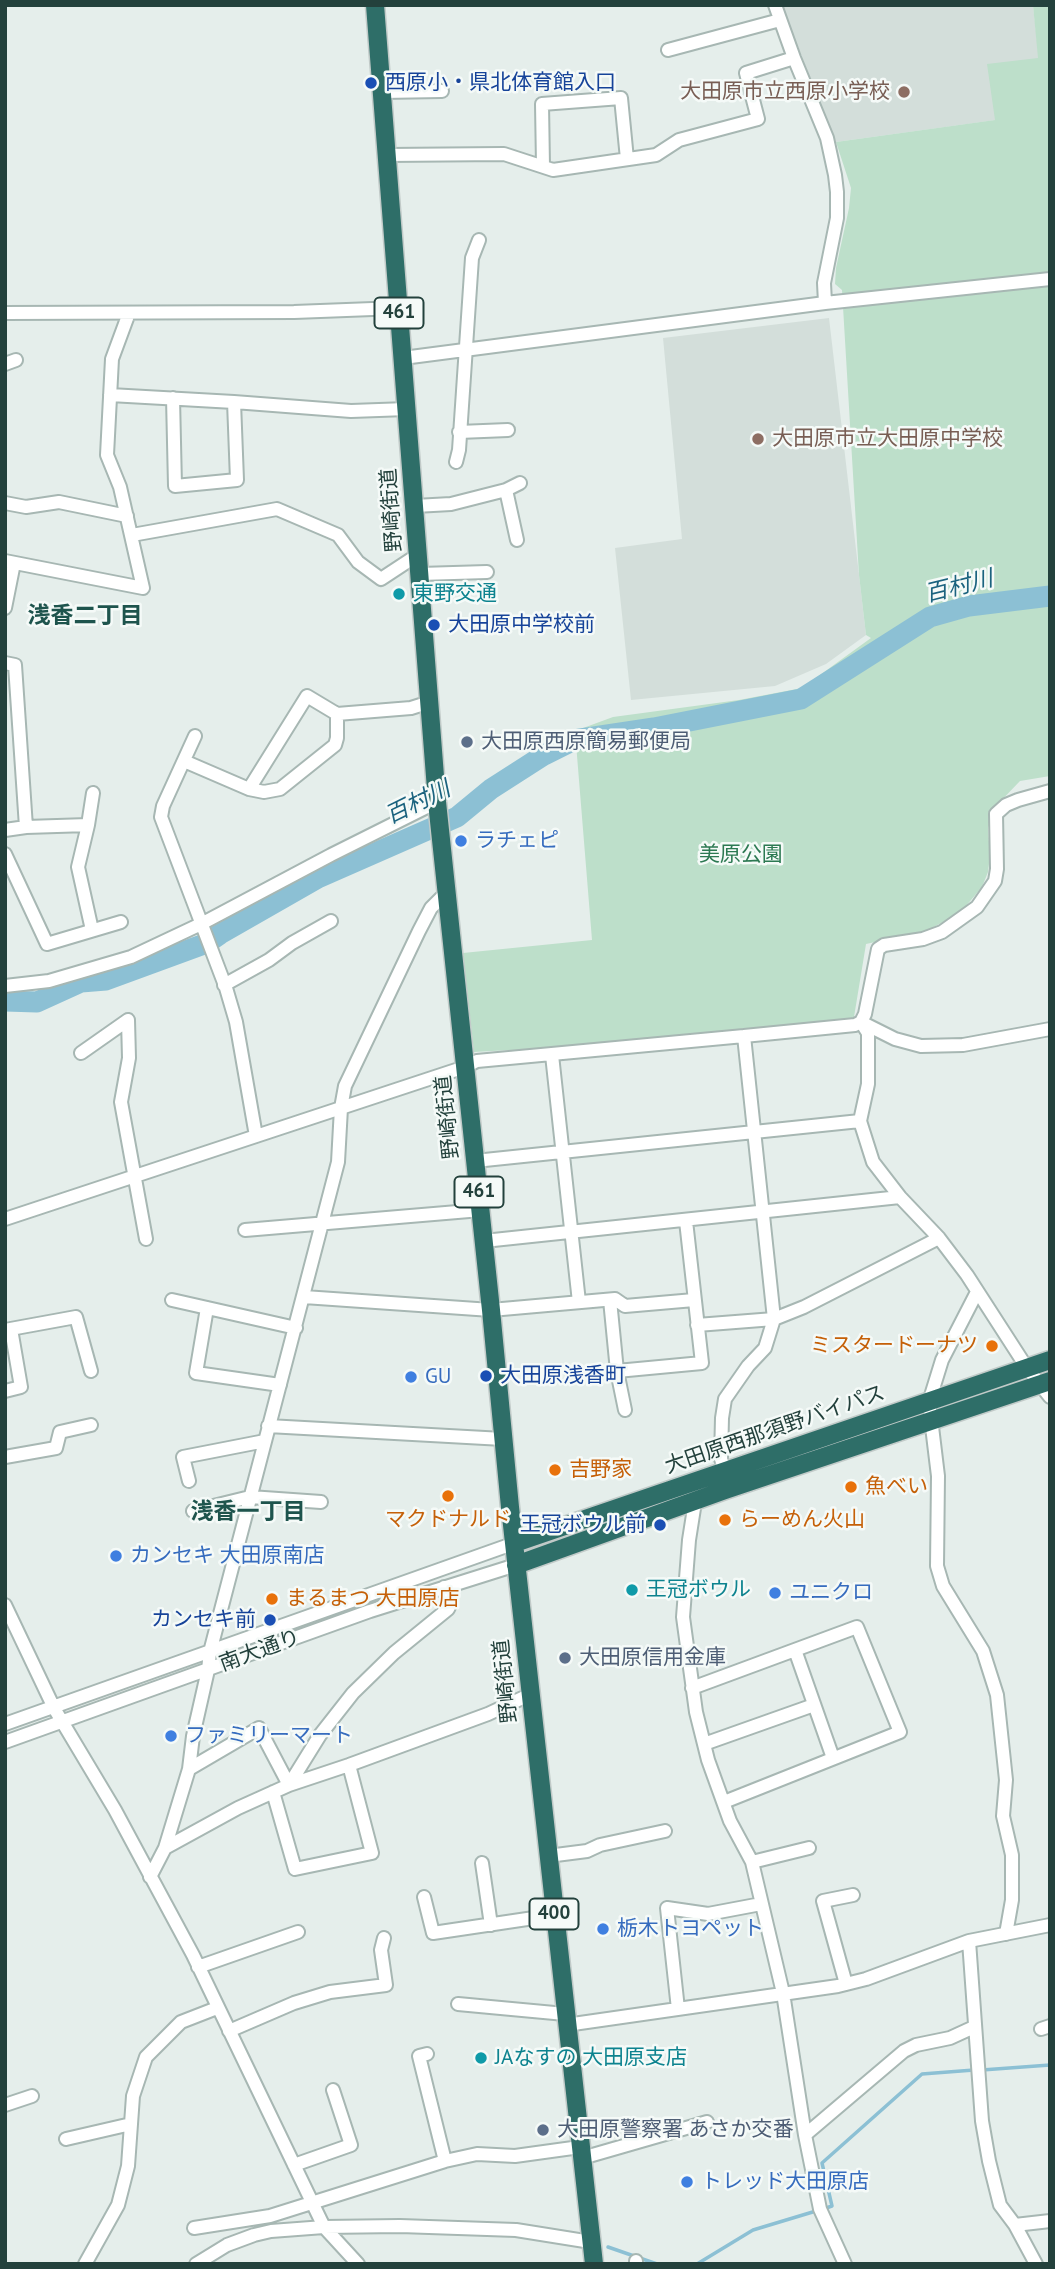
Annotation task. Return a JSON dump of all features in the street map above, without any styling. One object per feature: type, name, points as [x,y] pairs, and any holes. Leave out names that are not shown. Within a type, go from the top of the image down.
[{"type":"highway","name":"野崎街道","points":[[375,5],[437,807],[516,1565],[594,2264]]},
{"type":"highway","name":"大田原西那須野バイパス","points":[[514,1543],[1050,1360]]},
{"type":"highway","name":"大田原西那須野バイパス","points":[[516,1565],[724,1490],[933,1420],[1046,1388]]},
{"type":"street","points":[[775,5],[827,138],[837,192],[837,218],[824,283],[825,303]]},
{"type":"street","points":[[668,50],[780,20]]},
{"type":"street","points":[[387,155],[504,153],[554,170],[656,155],[679,140],[758,119],[746,73],[794,58]]},
{"type":"street","points":[[382,92],[442,91]]},
{"type":"street","points":[[542,166],[542,104],[621,98],[627,159]]},
{"type":"street","points":[[456,462],[472,258],[479,240]]},
{"type":"street","points":[[403,358],[825,303],[1050,279]]},
{"type":"street","points":[[5,313],[294,312],[399,308]]},
{"type":"street","points":[[5,608],[10,562],[143,588],[120,486],[107,455],[112,359],[129,313]]},
{"type":"street","points":[[110,395],[351,411],[407,410]]},
{"type":"street","points":[[173,398],[175,486],[237,481],[234,402]]},
{"type":"street","points":[[459,432],[508,430]]},
{"type":"street","points":[[415,506],[451,503],[506,490],[520,483]]},
{"type":"street","points":[[506,490],[517,540]]},
{"type":"street","points":[[5,503],[26,507],[59,502],[127,516]]},
{"type":"street","points":[[132,535],[277,509],[338,535],[358,562],[381,579],[419,554]]},
{"type":"street","points":[[420,574],[487,572]]},
{"type":"street","points":[[5,663],[15,665],[26,827]]},
{"type":"street","points":[[249,789],[307,696],[337,714],[411,708],[430,702]]},
{"type":"street","points":[[184,761],[249,789],[264,792],[280,789],[335,745],[337,714]]},
{"type":"street","points":[[195,736],[163,806],[161,817],[236,1022],[256,1136]]},
{"type":"street","points":[[5,1219],[465,1068],[477,1061],[855,1025],[861,1022],[864,1014],[878,949],[884,945],[923,939],[942,932],[977,907],[995,881],[996,814],[1018,800],[1050,791]]},
{"type":"street","points":[[92,930],[78,867],[93,793]]},
{"type":"street","points":[[5,986],[49,981],[131,957],[202,924],[331,855],[437,807]]},
{"type":"street","points":[[5,830],[88,825]]},
{"type":"street","points":[[5,854],[47,944],[121,922]]},
{"type":"street","points":[[149,1877],[165,1848],[189,1769],[210,1652],[338,1162],[341,1108],[349,1077],[431,908],[447,892]]},
{"type":"street","points":[[224,985],[331,921]]},
{"type":"street","points":[[81,1052],[128,1020],[129,1058],[121,1102],[146,1239]]},
{"type":"street","points":[[861,1022],[895,1039],[921,1046],[963,1045],[1050,1029]]},
{"type":"street","points":[[861,1022],[868,1033],[868,1084],[859,1121],[873,1162],[900,1197],[939,1238],[1012,1341],[1027,1368],[1046,1388]]},
{"type":"street","points":[[725,1472],[721,1459],[724,1399],[765,1348],[774,1319],[744,1036]]},
{"type":"street","points":[[552,1055],[579,1303]]},
{"type":"street","points":[[475,1161],[859,1121]]},
{"type":"street","points":[[484,1241],[900,1197]]},
{"type":"street","points":[[244,1230],[481,1210]]},
{"type":"street","points":[[617,1371],[702,1363],[686,1221]]},
{"type":"street","points":[[697,1325],[774,1319],[804,1307],[939,1238]]},
{"type":"street","points":[[977,1292],[942,1360],[929,1402],[939,1476],[937,1566],[943,1586],[983,1651],[997,1695],[1006,1780],[1003,1816],[1012,1855],[1012,1900],[1006,1934]]},
{"type":"street","points":[[304,1297],[491,1310],[615,1299],[625,1306],[694,1300]]},
{"type":"street","points":[[172,1300],[296,1328]]},
{"type":"street","points":[[610,1300],[617,1371],[625,1410]]},
{"type":"street","points":[[207,1308],[196,1373],[280,1385]]},
{"type":"street","points":[[5,1391],[21,1387],[8,1329],[76,1317],[91,1371]]},
{"type":"street","points":[[5,1457],[56,1448],[60,1433],[91,1425]]},
{"type":"street","points":[[268,1426],[503,1439]]},
{"type":"street","points":[[189,1481],[183,1457],[265,1441]]},
{"type":"street","points":[[193,1511],[250,1497],[321,1502]]},
{"type":"street","points":[[695,1502],[683,1617],[692,1688],[708,1760],[730,1821],[752,1862],[783,1993],[805,2135],[820,2208],[845,2264]]},
{"type":"street","name":"南大通り","points":[[5,1724],[514,1543]]},
{"type":"street","name":"南大通り","points":[[5,1742],[370,1611],[516,1565]]},
{"type":"street","points":[[289,1785],[320,1735],[353,1693],[394,1653],[448,1609],[450,1605],[444,1587]]},
{"type":"street","points":[[5,1605],[54,1708],[116,1810],[198,1967],[324,2227],[358,2264]]},
{"type":"street","points":[[692,1688],[857,1627],[900,1731],[724,1802]]},
{"type":"street","points":[[795,1650],[833,1758]]},
{"type":"street","points":[[165,1848],[272,1792],[488,1714],[531,1694]]},
{"type":"street","points":[[704,1744],[814,1705]]},
{"type":"street","points":[[189,1769],[259,1728],[289,1785]]},
{"type":"street","points":[[272,1792],[295,1869],[372,1853],[349,1765]]},
{"type":"street","points":[[548,1856],[587,1852],[600,1845],[665,1831]]},
{"type":"street","points":[[752,1862],[809,1848]]},
{"type":"street","points":[[482,1863],[491,1924]]},
{"type":"street","points":[[846,1984],[823,1901],[853,1895]]},
{"type":"street","points":[[424,1897],[433,1933],[554,1915]]},
{"type":"street","points":[[678,2009],[667,1908],[708,1914],[761,1904]]},
{"type":"street","points":[[458,2004],[566,2019],[678,2009],[846,1984],[969,1941],[1050,1925]]},
{"type":"street","points":[[198,1967],[298,1932]]},
{"type":"street","points":[[229,2031],[294,2003],[330,1992],[386,1985],[381,1951],[384,1938]]},
{"type":"street","points":[[969,1941],[982,2121],[989,2161],[1000,2206],[1015,2225],[1036,2264]]},
{"type":"street","points":[[85,2264],[118,2204],[128,2166],[133,2096],[146,2057],[181,2022],[218,2008]]},
{"type":"street","points":[[805,2135],[904,2051],[916,2045],[950,2038],[974,2027]]},
{"type":"street","points":[[427,2054],[419,2056],[445,2161]]},
{"type":"street","points":[[294,2165],[351,2145],[333,2090]]},
{"type":"street","points":[[5,2105],[32,2096]]},
{"type":"street","points":[[194,2228],[270,2216],[445,2161],[477,2154],[515,2156],[581,2152],[707,2122]]},
{"type":"street","points":[[66,2139],[131,2123]]},
{"type":"street","points":[[1015,2225],[1050,2221]]},
{"type":"street","points":[[196,2264],[227,2245],[254,2235],[324,2227],[400,2226],[516,2230],[591,2242]]},
{"type":"shaded area","name":"大田原市立西原小学校","points":[[781,5],[1033,5],[1039,58],[996,120],[836,142]]},
{"type":"shaded area","name":"大田原市立大田原中学校","points":[[829,318],[866,635],[826,664],[775,686],[631,700],[615,548],[682,539],[663,338]]},
{"type":"green space","name":"美原公園","points":[[1033,5],[1050,5],[1050,776],[1020,781],[995,807],[988,828],[988,872],[982,887],[960,913],[926,931],[866,944],[854,1017],[846,1021],[525,1052],[474,1052],[463,953],[592,940],[575,731],[613,717],[739,700],[802,688],[871,638],[866,635],[859,575],[842,290],[835,284],[851,188],[836,142],[995,120],[987,64],[1038,58]]},
{"type":"waterway","name":"百村川","points":[[5,1001],[37,1002],[81,982],[106,980],[207,943],[318,878],[457,817],[491,789],[544,755],[574,740],[654,728],[801,699],[930,617],[969,606],[1050,596]]},
{"type":"waterway","points":[[982,2070],[1050,2065]]},
{"type":"waterway","points":[[823,2209],[832,2206],[822,2163],[922,2074],[974,2070]]},
{"type":"waterway","points":[[697,2264],[753,2230],[816,2211]]},
{"type":"waterway","points":[[608,2247],[657,2264]]},
{"type":"place","name":"西原小・県北体育館入口","points":[[371,83]]},
{"type":"place","name":"大田原市立西原小学校","points":[[904,92]]},
{"type":"place","name":"大田原市立大田原中学校","points":[[758,439]]},
{"type":"place","name":"東野交通","points":[[399,594]]},
{"type":"place","name":"大田原中学校前","points":[[434,625]]},
{"type":"place","name":"大田原西原簡易郵便局","points":[[467,742]]},
{"type":"place","name":"ラチェピ","points":[[461,841]]},
{"type":"place","name":"ミスタードーナツ","points":[[992,1346]]},
{"type":"place","name":"大田原浅香町","points":[[486,1376]]},
{"type":"place","name":"GU","points":[[411,1377]]},
{"type":"place","name":"吉野家","points":[[555,1470]]},
{"type":"place","name":"魚べい","points":[[851,1487]]},
{"type":"place","name":"マクドナルド","points":[[448,1496]]},
{"type":"place","name":"らーめん火山","points":[[725,1520]]},
{"type":"place","name":"王冠ボウル前","points":[[660,1525]]},
{"type":"place","name":"カンセキ 大田原南店","points":[[116,1556]]},
{"type":"place","name":"王冠ボウル","points":[[632,1590]]},
{"type":"place","name":"ユニクロ","points":[[775,1593]]},
{"type":"place","name":"まるまつ 大田原店","points":[[272,1599]]},
{"type":"place","name":"カンセキ前","points":[[270,1620]]},
{"type":"place","name":"大田原信用金庫","points":[[565,1658]]},
{"type":"place","name":"ファミリーマート","points":[[171,1736]]},
{"type":"place","name":"栃木トヨペット","points":[[603,1929]]},
{"type":"place","name":"JAなすの 大田原支店","points":[[481,2058]]},
{"type":"place","name":"大田原警察署 あさか交番","points":[[543,2130]]},
{"type":"place","name":"トレッド大田原店","points":[[687,2182]]},
{"type":"district","name":"浅香二丁目","points":[[85,616]]},
{"type":"district","name":"浅香一丁目","points":[[248,1512]]}]
